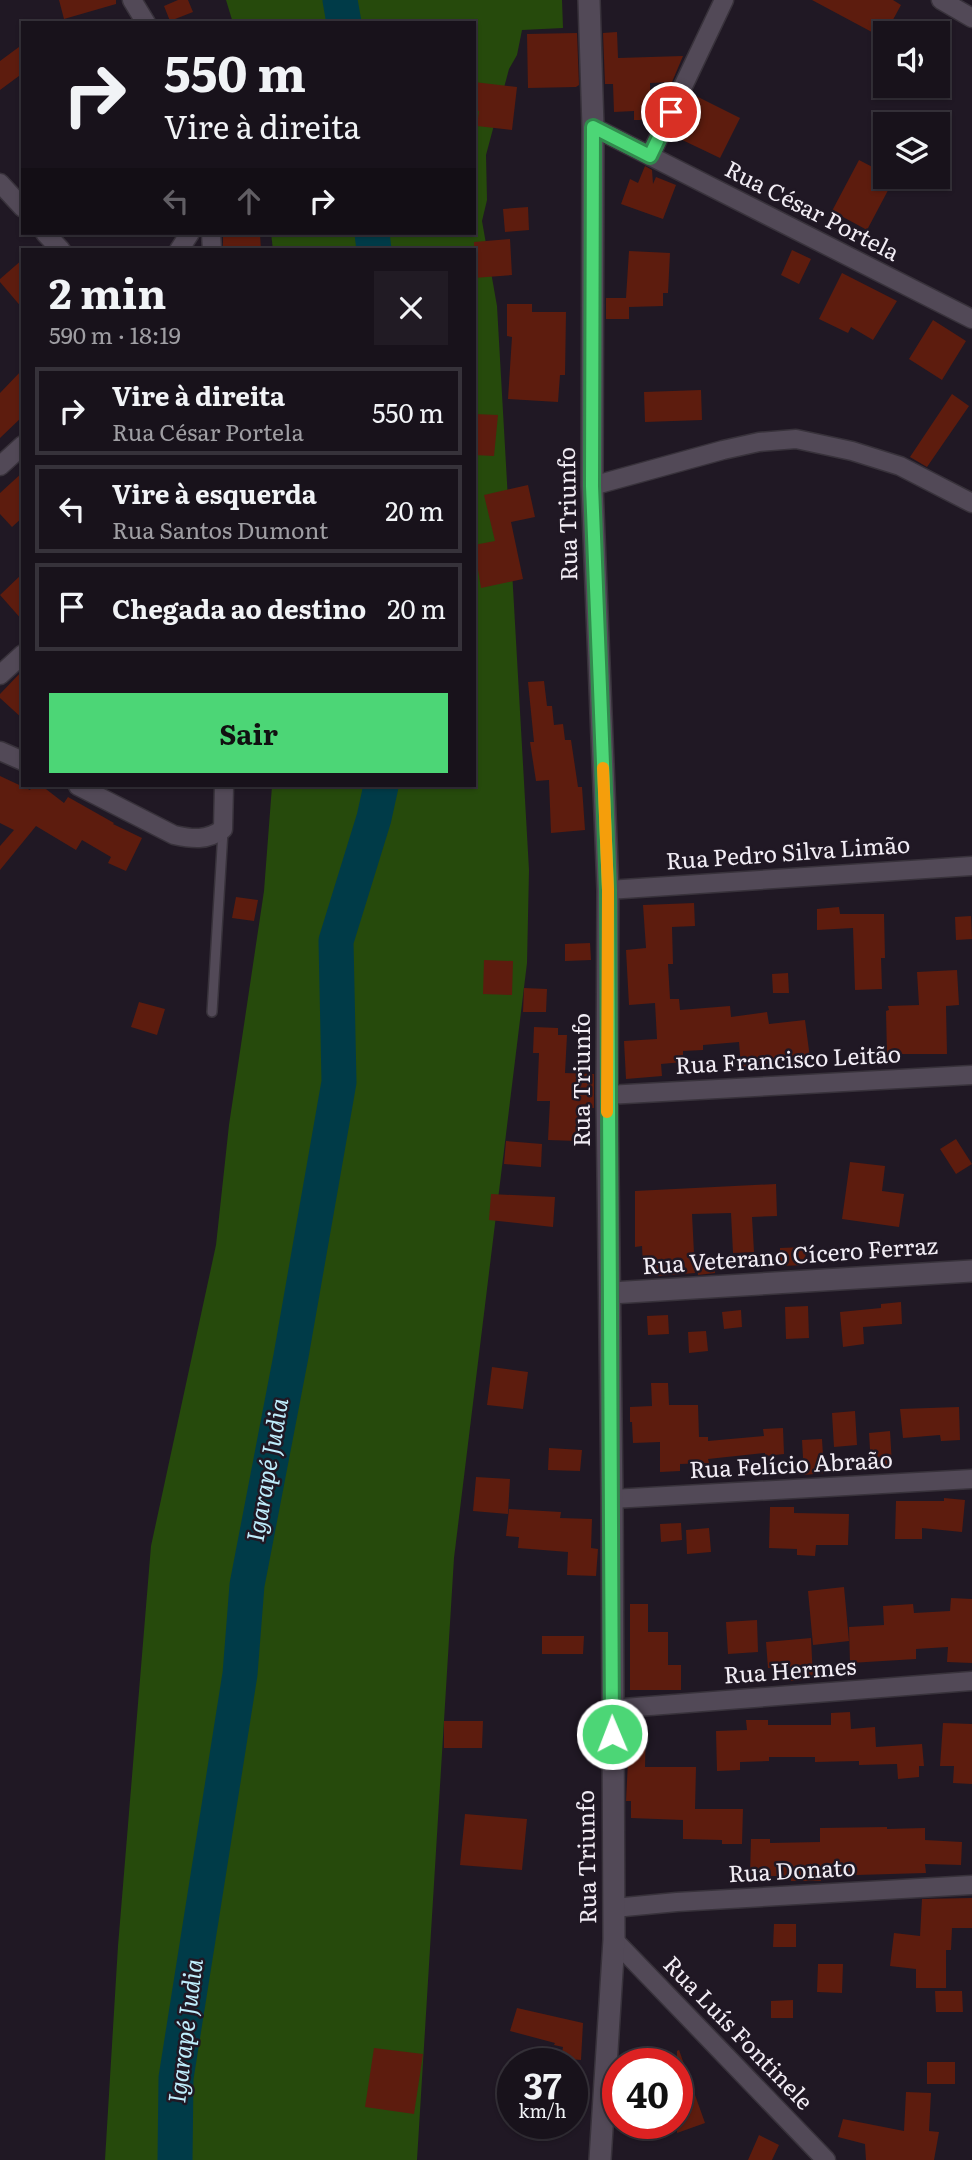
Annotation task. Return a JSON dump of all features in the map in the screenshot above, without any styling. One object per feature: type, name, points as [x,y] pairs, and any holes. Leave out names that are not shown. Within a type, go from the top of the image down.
[{"type":"street","points":[[132,0],[145,21]]},
{"type":"street","name":"Rua Triunfo","points":[[589,0],[593,127],[592,486],[608,890],[607,1095],[611,1293],[614,1940],[600,2160]]},
{"type":"street","points":[[650,156],[724,0]]},
{"type":"street","points":[[941,0],[972,18]]},
{"type":"street","name":"Rua César Portela","points":[[593,127],[972,319]]},
{"type":"street","points":[[0,183],[21,206]]},
{"type":"street","points":[[47,235],[59,248]]},
{"type":"street","points":[[592,486],[723,450],[760,442],[796,439],[852,451],[900,466],[972,503]]},
{"type":"street","points":[[0,466],[21,447]]},
{"type":"street","points":[[0,675],[21,656]]},
{"type":"street","points":[[0,751],[21,760]]},
{"type":"street","points":[[83,787],[174,835],[191,839],[213,837],[223,829],[224,787]]},
{"type":"street","name":"Rua Pedro Silva Limão","points":[[608,890],[972,866]]},
{"type":"street","name":"Rua Francisco Leitão","points":[[607,1095],[972,1075]]},
{"type":"street","name":"Rua Veterano Cícero Ferraz","points":[[611,1293],[972,1271]]},
{"type":"street","name":"Rua Felício Abraão","points":[[612,1499],[972,1479]]},
{"type":"street","name":"Rua Hermes","points":[[611,1709],[972,1681]]},
{"type":"street","name":"Rua Donato","points":[[614,1908],[972,1885]]},
{"type":"street","name":"Rua Luís Fontinele","points":[[614,1940],[826,2160]]},
{"type":"lane","points":[[212,1012],[223,829]]},
{"type":"green space","points":[[226,0],[562,0],[563,28],[522,30],[517,55],[509,69],[486,155],[487,200],[482,221],[497,306],[529,870],[527,963],[454,1558],[417,2160],[105,2160],[118,1946],[151,1546],[216,1245],[229,1125],[264,891],[272,787],[476,787],[476,248],[273,248],[271,235],[476,235],[476,21],[232,21]]},
{"type":"building","points":[[59,0],[116,0],[116,4],[64,19]]},
{"type":"building","points":[[178,0],[188,0],[193,12],[170,21],[164,6]]},
{"type":"building","points":[[812,0],[893,0],[901,5],[892,21],[873,21],[873,33]]},
{"type":"building","points":[[617,32],[618,58],[683,56],[672,82],[650,83],[651,120],[634,120],[634,111],[614,112],[613,84],[605,84],[603,33]]},
{"type":"building","points":[[577,33],[579,85],[528,88],[527,34]]},
{"type":"building","points":[[21,45],[21,74],[0,90],[0,61]]},
{"type":"building","points":[[476,82],[517,87],[512,130],[477,126],[479,111],[476,110]]},
{"type":"building","points":[[696,96],[740,118],[720,158],[676,137]]},
{"type":"building","points":[[859,160],[873,167],[873,189],[889,189],[867,230],[832,211]]},
{"type":"building","points":[[645,166],[652,170],[653,184],[656,177],[676,185],[663,219],[621,204],[630,179],[638,183]]},
{"type":"building","points":[[528,207],[529,230],[505,232],[503,209]]},
{"type":"building","points":[[260,235],[261,248],[223,248],[223,236]]},
{"type":"building","points":[[510,239],[512,275],[476,278],[474,242]]},
{"type":"building","points":[[792,250],[811,259],[799,284],[781,275]]},
{"type":"building","points":[[629,251],[670,253],[668,293],[663,293],[663,306],[629,307],[629,319],[606,319],[606,298],[626,298]]},
{"type":"building","points":[[21,261],[21,307],[0,282],[0,279]]},
{"type":"building","points":[[842,273],[897,301],[873,340],[851,327],[848,333],[819,319]]},
{"type":"building","points":[[507,304],[532,304],[532,312],[566,312],[565,375],[560,375],[558,402],[508,399],[512,337],[507,336]]},
{"type":"building","points":[[933,320],[966,341],[942,380],[909,359]]},
{"type":"building","points":[[21,371],[21,418],[0,438],[0,393]]},
{"type":"building","points":[[701,390],[702,420],[645,422],[644,392]]},
{"type":"building","points":[[952,394],[969,406],[927,467],[910,457]]},
{"type":"building","points":[[476,414],[498,415],[494,456],[476,455]]},
{"type":"building","points":[[21,474],[21,519],[12,527],[0,514],[0,493]]},
{"type":"building","points":[[528,485],[535,517],[511,522],[523,579],[481,588],[476,545],[495,541],[484,495]]},
{"type":"building","points":[[21,575],[21,619],[0,595]]},
{"type":"building","points":[[21,672],[21,717],[0,698],[0,694]]},
{"type":"building","points":[[544,681],[547,706],[552,706],[554,725],[563,724],[565,740],[571,740],[578,787],[582,787],[585,830],[551,833],[549,780],[536,781],[530,742],[534,742],[528,682]]},
{"type":"building","points":[[0,776],[30,790],[32,787],[43,787],[64,803],[68,797],[142,838],[126,871],[108,863],[111,857],[82,840],[76,850],[36,826],[0,870],[0,846],[14,830],[0,823]]},
{"type":"building","points":[[236,897],[258,900],[254,921],[232,918]]},
{"type":"building","points":[[694,903],[695,926],[672,927],[673,964],[668,964],[670,999],[679,999],[680,1010],[730,1006],[731,1017],[767,1012],[769,1024],[805,1020],[810,1058],[741,1067],[739,1042],[703,1045],[703,1050],[683,1051],[683,1062],[661,1064],[662,1076],[626,1079],[624,1041],[657,1039],[655,1003],[629,1005],[626,950],[646,948],[643,905]]},
{"type":"building","points":[[839,907],[840,914],[884,914],[885,958],[881,958],[882,989],[855,990],[853,928],[817,930],[817,909]]},
{"type":"building","points":[[971,916],[972,939],[956,940],[955,917]]},
{"type":"building","points":[[590,943],[591,960],[565,961],[565,944]]},
{"type":"building","points":[[484,960],[513,961],[512,995],[483,994]]},
{"type":"building","points":[[957,970],[959,1005],[946,1006],[947,1054],[887,1054],[888,1006],[919,1005],[917,972]]},
{"type":"building","points":[[788,973],[789,993],[773,993],[772,974]]},
{"type":"building","points":[[524,988],[547,989],[546,1012],[523,1012]]},
{"type":"building","points":[[139,1002],[165,1009],[157,1035],[131,1027]]},
{"type":"building","points":[[534,1027],[558,1028],[558,1035],[567,1035],[565,1073],[594,1074],[594,1108],[579,1107],[578,1141],[548,1140],[550,1101],[537,1101],[539,1053],[533,1053]]},
{"type":"building","points":[[956,1139],[972,1164],[956,1174],[940,1149]]},
{"type":"building","points":[[506,1141],[542,1144],[541,1167],[504,1164]]},
{"type":"building","points":[[850,1162],[885,1166],[882,1191],[904,1194],[899,1227],[842,1219]]},
{"type":"building","points":[[776,1184],[777,1216],[752,1217],[754,1252],[733,1253],[731,1213],[692,1214],[695,1273],[657,1276],[656,1264],[643,1265],[642,1246],[635,1247],[635,1191]]},
{"type":"building","points":[[491,1194],[555,1197],[553,1227],[489,1220]]},
{"type":"building","points":[[805,1247],[806,1265],[780,1266],[780,1248]]},
{"type":"building","points":[[714,1258],[715,1273],[698,1275],[697,1260]]},
{"type":"building","points":[[901,1302],[902,1324],[863,1327],[864,1344],[843,1347],[840,1312],[881,1308],[881,1304]]},
{"type":"building","points":[[808,1306],[809,1338],[786,1339],[785,1307]]},
{"type":"building","points":[[741,1310],[742,1327],[724,1329],[722,1312]]},
{"type":"building","points":[[668,1315],[669,1334],[648,1335],[647,1316]]},
{"type":"building","points":[[706,1331],[708,1351],[689,1353],[688,1332]]},
{"type":"building","points":[[492,1367],[528,1372],[523,1409],[487,1405]]},
{"type":"building","points":[[651,1383],[668,1383],[669,1405],[698,1405],[699,1437],[708,1437],[708,1441],[764,1436],[763,1429],[783,1428],[784,1454],[765,1456],[765,1453],[708,1459],[709,1463],[680,1464],[680,1471],[660,1472],[660,1442],[633,1443],[630,1422],[630,1407],[652,1406]]},
{"type":"building","points":[[959,1407],[960,1440],[941,1441],[940,1435],[903,1438],[900,1409]]},
{"type":"building","points":[[855,1411],[857,1445],[834,1447],[832,1413]]},
{"type":"building","points":[[890,1431],[892,1465],[871,1466],[869,1433]]},
{"type":"building","points":[[822,1439],[824,1473],[804,1475],[802,1440]]},
{"type":"building","points":[[549,1448],[582,1450],[580,1471],[548,1470]]},
{"type":"building","points":[[476,1477],[510,1479],[508,1514],[473,1511]]},
{"type":"building","points":[[944,1498],[965,1500],[962,1532],[922,1528],[922,1539],[895,1539],[896,1501],[944,1501]]},
{"type":"building","points":[[770,1507],[794,1507],[794,1513],[849,1514],[848,1545],[816,1545],[815,1556],[797,1555],[797,1549],[769,1548]]},
{"type":"building","points":[[509,1509],[561,1512],[560,1518],[592,1519],[591,1548],[598,1549],[596,1576],[567,1575],[568,1552],[518,1548],[519,1537],[506,1536]]},
{"type":"building","points":[[681,1523],[682,1540],[661,1542],[660,1524]]},
{"type":"building","points":[[709,1528],[711,1552],[687,1554],[686,1530]]},
{"type":"building","points":[[844,1587],[849,1641],[813,1645],[808,1591]]},
{"type":"building","points":[[951,1598],[972,1599],[972,1663],[947,1662],[948,1647],[916,1649],[916,1659],[850,1663],[849,1627],[884,1625],[883,1606],[913,1604],[914,1613],[950,1611]]},
{"type":"building","points":[[630,1604],[648,1604],[648,1632],[668,1632],[668,1665],[681,1665],[681,1690],[630,1690]]},
{"type":"building","points":[[757,1620],[758,1652],[728,1654],[726,1622]]},
{"type":"building","points":[[542,1636],[584,1636],[583,1654],[542,1654]]},
{"type":"building","points":[[811,1638],[813,1679],[791,1681],[790,1666],[768,1668],[766,1642]]},
{"type":"building","points":[[850,1712],[851,1729],[875,1727],[876,1747],[922,1744],[924,1766],[919,1766],[919,1777],[898,1779],[897,1764],[815,1762],[815,1757],[769,1757],[769,1761],[740,1762],[740,1770],[717,1771],[716,1731],[747,1730],[746,1720],[768,1720],[768,1725],[831,1725],[831,1713]]},
{"type":"building","points":[[444,1721],[483,1721],[482,1748],[444,1748]]},
{"type":"building","points":[[630,1722],[646,1722],[645,1767],[696,1767],[695,1809],[743,1809],[742,1844],[722,1844],[722,1840],[683,1839],[683,1820],[631,1818],[631,1801],[626,1801]]},
{"type":"building","points":[[943,1723],[972,1724],[972,1784],[953,1783],[954,1766],[940,1766]]},
{"type":"building","points":[[465,1814],[527,1819],[522,1870],[460,1865]]},
{"type":"building","points":[[820,1828],[925,1828],[925,1840],[962,1842],[961,1865],[925,1864],[926,1873],[821,1876],[821,1881],[791,1881],[791,1876],[750,1876],[751,1839],[770,1839],[770,1843],[820,1842]]},
{"type":"building","points":[[972,1898],[972,1928],[952,1928],[951,1950],[946,1950],[946,1988],[916,1988],[916,1969],[890,1966],[894,1933],[920,1936],[922,1899]]},
{"type":"building","points":[[774,1924],[796,1924],[796,1947],[773,1947]]},
{"type":"building","points":[[818,1964],[843,1964],[842,1993],[817,1992]]},
{"type":"building","points":[[935,1991],[962,1991],[963,2012],[936,2012]]},
{"type":"building","points":[[793,2000],[793,2018],[771,2018],[771,2001]]},
{"type":"building","points":[[517,2008],[583,2023],[582,2048],[563,2048],[554,2045],[555,2043],[510,2031]]},
{"type":"building","points":[[374,2048],[423,2054],[414,2114],[365,2107]]},
{"type":"building","points":[[927,2062],[955,2062],[955,2084],[927,2084]]},
{"type":"building","points":[[693,2089],[705,2123],[693,2127]]},
{"type":"building","points":[[906,2092],[931,2093],[929,2131],[939,2132],[934,2160],[866,2160],[865,2144],[838,2137],[843,2119],[904,2131]]},
{"type":"building","points":[[759,2135],[779,2145],[772,2160],[748,2160]]},
{"type":"waterway","name":"Igarapé Judia","points":[[340,0],[344,21]]},
{"type":"waterway","name":"Igarapé Judia","points":[[372,235],[374,248]]},
{"type":"waterway","name":"Igarapé Judia","points":[[175,2160],[176,2078],[240,1674],[247,1585],[339,1082],[336,941],[374,818],[381,787]]},
{"type":"slow traffic","points":[[603,768],[608,890],[607,1112]]},
{"type":"route","points":[[612,1734],[608,890],[592,486],[593,127],[650,156],[671,112]]}]
